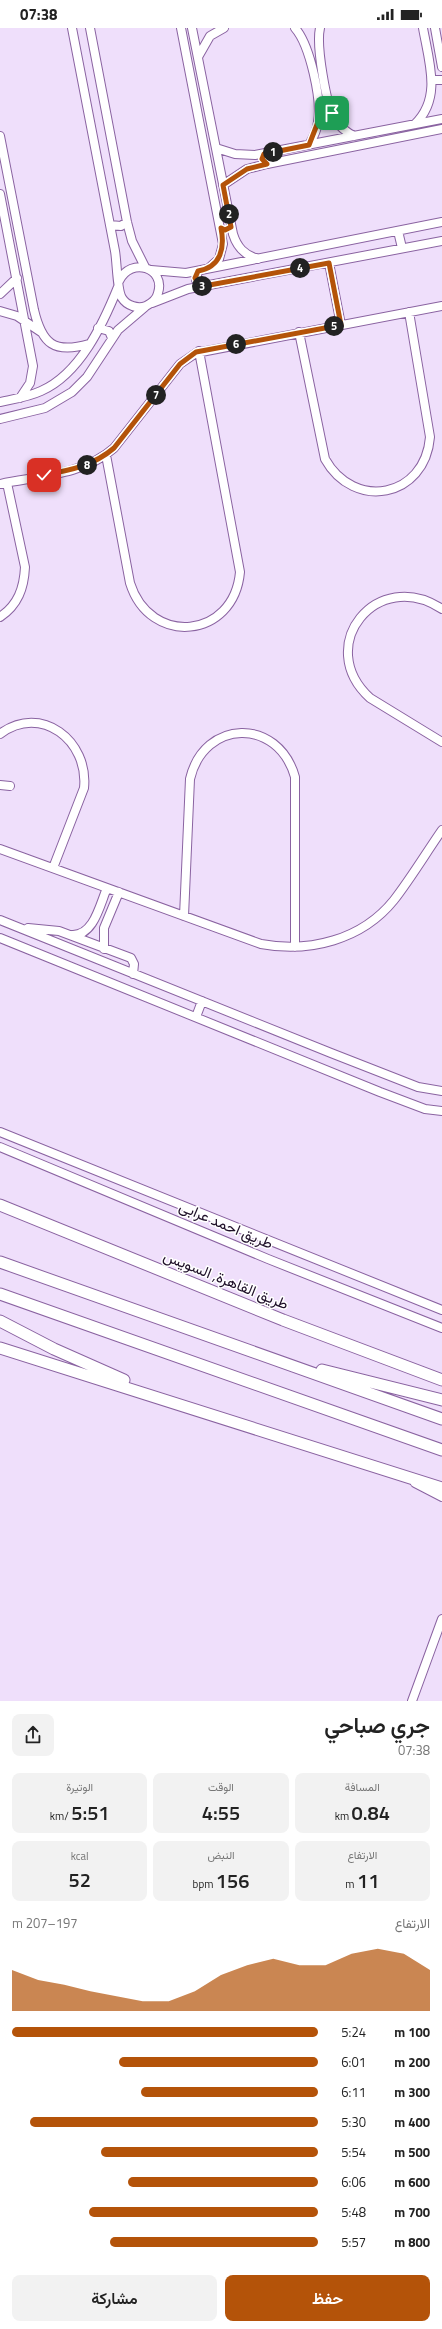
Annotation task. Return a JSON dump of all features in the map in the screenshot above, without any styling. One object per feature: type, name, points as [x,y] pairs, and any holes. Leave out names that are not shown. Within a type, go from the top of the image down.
[{"type":"highway","name":"طريق القاهرة, السويس","points":[[0,1205],[283,1320],[442,1380]]},
{"type":"highway","points":[[0,1262],[442,1419]]},
{"type":"highway","points":[[0,1294],[442,1450]]},
{"type":"highway","points":[[0,1321],[74,1359],[172,1402]]},
{"type":"highway","points":[[0,1348],[442,1488]]},
{"type":"highway","points":[[277,1360],[442,1400]]},
{"type":"street","points":[[72,28],[110,225],[119,284],[122,299],[127,303],[133,306],[148,304],[176,293],[204,286],[442,241]]},
{"type":"street","points":[[0,419],[34,412],[64,398],[88,377],[112,338],[124,324],[148,304],[158,293],[159,286],[155,275],[148,269],[136,250],[127,222],[90,28]]},
{"type":"street","points":[[181,28],[223,244],[222,252],[213,265],[203,270],[196,280],[204,286]]},
{"type":"street","points":[[192,28],[231,227],[239,248],[244,253],[258,259]]},
{"type":"street","points":[[198,57],[205,42],[210,36],[224,28]]},
{"type":"street","points":[[295,28],[305,42],[309,51],[319,106],[318,122],[309,145]]},
{"type":"street","points":[[320,28],[319,50],[329,104],[336,120],[354,136]]},
{"type":"street","points":[[415,124],[428,110],[432,100],[433,80],[423,28]]},
{"type":"street","points":[[435,28],[442,68]]},
{"type":"street","points":[[309,51],[314,47],[319,50]]},
{"type":"street","points":[[433,80],[442,80]]},
{"type":"street","points":[[319,106],[324,108],[329,104]]},
{"type":"street","points":[[216,148],[245,156],[264,154],[442,119]]},
{"type":"street","points":[[223,185],[247,169],[442,129]]},
{"type":"street","points":[[0,141],[34,310],[42,332],[50,344],[63,349],[89,344]]},
{"type":"street","points":[[264,154],[262,159],[267,164]]},
{"type":"street","points":[[0,194],[3,223],[17,278],[32,358],[33,375],[27,390],[20,398]]},
{"type":"street","points":[[110,225],[121,226],[127,222]]},
{"type":"street","points":[[0,402],[42,391],[60,379],[89,344],[98,328],[122,275],[132,268],[148,269],[174,274],[203,270],[442,222]]},
{"type":"street","points":[[221,228],[225,230],[231,227]]},
{"type":"street","points":[[398,231],[402,248]]},
{"type":"street","points":[[329,263],[341,325]]},
{"type":"street","points":[[0,294],[17,278]]},
{"type":"street","points":[[0,617],[14,604],[24,580],[25,568],[3,483],[82,467],[106,455],[114,448],[180,364],[199,351],[442,306]]},
{"type":"street","points":[[0,311],[9,313],[25,321],[42,332]]},
{"type":"street","points":[[299,332],[325,459],[336,475],[352,487],[372,492],[382,492],[396,488],[409,480],[422,466],[430,447],[430,437],[409,312]]},
{"type":"street","points":[[98,328],[109,331],[112,338]]},
{"type":"street","points":[[106,455],[130,583],[138,602],[156,619],[180,627],[200,625],[218,616],[226,609],[236,592],[240,572],[199,351]]},
{"type":"street","points":[[442,609],[431,601],[412,596],[392,597],[382,600],[359,618],[350,636],[348,655],[352,674],[362,691],[370,698],[442,742]]},
{"type":"street","points":[[0,734],[14,727],[25,724],[47,726],[67,737],[80,755],[85,772],[84,788],[53,868]]},
{"type":"street","points":[[184,916],[190,779],[193,768],[205,748],[224,736],[247,733],[259,735],[279,747],[289,760],[295,777],[295,947]]},
{"type":"street","points":[[0,785],[10,786]]},
{"type":"street","points":[[0,849],[261,944],[295,947],[317,945],[339,939],[359,929],[378,916],[394,900],[442,830]]},
{"type":"street","points":[[71,935],[85,932],[92,923],[107,888]]},
{"type":"street","points":[[104,949],[104,928],[119,892]]},
{"type":"street","points":[[0,920],[19,926],[133,974],[418,1087],[442,1091]]},
{"type":"street","points":[[92,923],[104,928]]},
{"type":"street","points":[[19,926],[50,929],[71,935],[130,958],[134,964],[133,974]]},
{"type":"street","points":[[0,938],[419,1107],[442,1112]]},
{"type":"street","points":[[196,1017],[202,1001]]},
{"type":"street","name":"طريق احمد عرابى","points":[[0,1132],[442,1310]]},
{"type":"street","name":"طريق احمد عرابى","points":[[0,1147],[268,1259],[441,1325]]},
{"type":"street","points":[[405,1476],[442,1497]]},
{"type":"street","points":[[412,1701],[441,1622]]},
{"type":"route","points":[[44,475],[82,467],[106,455],[114,448],[180,364],[196,352],[341,325],[329,263],[204,286],[198,284],[195,278],[198,271],[207,270],[219,259],[223,244],[221,228],[225,230],[231,227],[223,185],[238,173],[267,164],[262,159],[264,154],[309,145],[316,130],[319,106],[324,108],[329,104],[332,113]]}]
